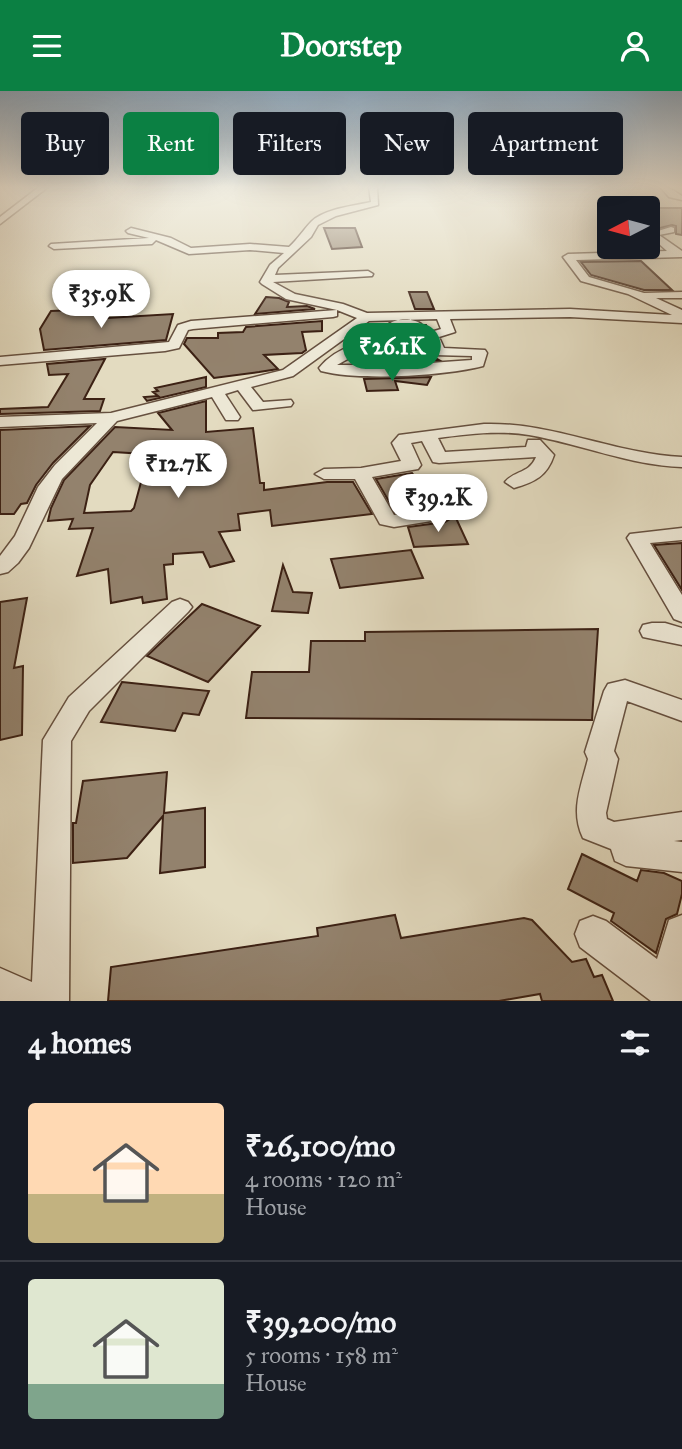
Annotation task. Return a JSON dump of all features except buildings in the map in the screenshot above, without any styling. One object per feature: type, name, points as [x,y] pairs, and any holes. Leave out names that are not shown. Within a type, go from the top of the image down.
[{"type":"street","points":[[311,229],[285,254],[266,282],[271,288],[285,295],[358,314],[394,321],[570,313],[682,317]]},
{"type":"street","points":[[660,231],[671,230]]},
{"type":"street","points":[[131,231],[168,240],[182,249],[195,251],[250,247],[285,254]]},
{"type":"street","points":[[54,246],[168,240]]},
{"type":"street","points":[[660,240],[679,254]]},
{"type":"street","points":[[255,260],[285,254]]},
{"type":"street","points":[[679,254],[568,257],[585,279],[632,290],[682,295]]},
{"type":"street","points":[[663,258],[671,267]]},
{"type":"street","points":[[611,264],[639,264],[647,267]]},
{"type":"street","points":[[268,279],[368,274]]},
{"type":"street","points":[[620,274],[632,290],[682,317]]},
{"type":"street","points":[[217,327],[358,314]]},
{"type":"street","points":[[0,422],[111,418],[245,389],[288,373],[340,332],[358,314]]},
{"type":"street","points":[[401,344],[358,346],[333,359],[326,368],[408,368],[478,363],[480,353],[439,352],[431,334],[449,332],[444,319]]},
{"type":"street","points":[[394,321],[408,368]]},
{"type":"street","points":[[0,361],[64,353],[165,347],[174,345],[183,328],[261,323],[263,327]]},
{"type":"street","points":[[46,352],[64,353],[81,349]]},
{"type":"street","points":[[245,389],[259,407],[285,403]]},
{"type":"street","points":[[218,395],[232,417]]},
{"type":"street","points":[[0,567],[20,550],[44,493],[55,477],[111,418]]},
{"type":"street","points":[[324,474],[362,473],[412,465],[401,440],[504,428],[537,432],[636,456],[682,462]]},
{"type":"street","points":[[537,432],[534,443],[537,451]]},
{"type":"street","points":[[428,436],[439,458],[537,451],[545,455],[538,473],[514,482]]},
{"type":"street","points":[[362,473],[387,520],[444,513]]},
{"type":"street","points":[[682,534],[637,537],[682,614]]},
{"type":"street","points":[[50,1001],[58,740],[79,704],[180,607]]},
{"type":"street","points":[[652,631],[682,637]]},
{"type":"street","points":[[682,711],[625,690],[617,691],[599,752],[603,758],[590,813],[594,828],[614,836],[682,826]]},
{"type":"street","points":[[626,851],[682,857]]},
{"type":"street","points":[[593,934],[675,992],[682,933]]}]
